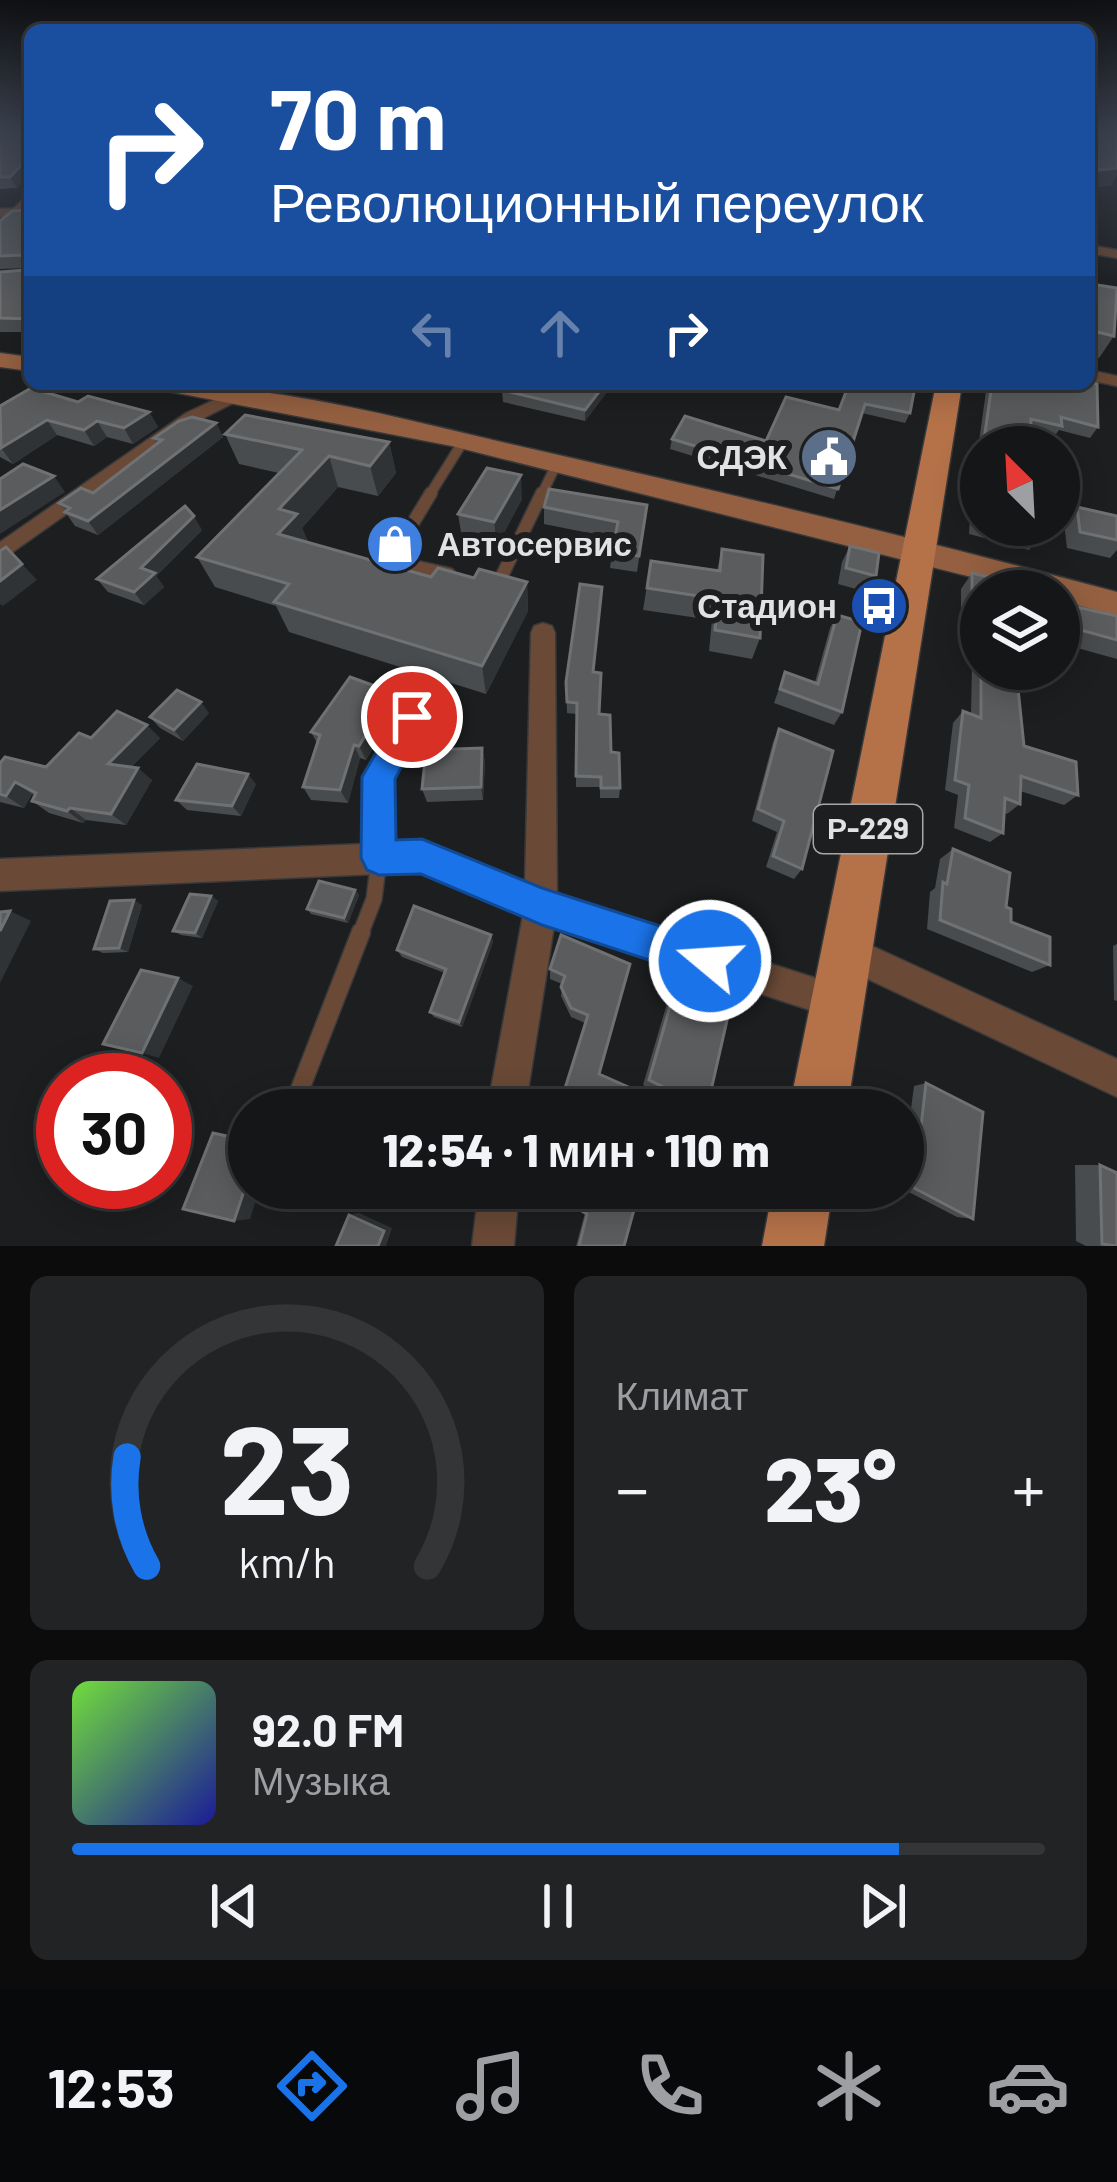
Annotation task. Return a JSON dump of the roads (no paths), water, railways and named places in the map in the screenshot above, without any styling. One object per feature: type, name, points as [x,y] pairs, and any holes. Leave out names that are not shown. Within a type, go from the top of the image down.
[{"type":"main road","points":[[253,390],[919,549],[1117,604]]},
{"type":"main road","name":"Р-229","points":[[822,1089],[948,390]]},
{"type":"main road","points":[[793,1246],[799,1209]]},
{"type":"street","points":[[0,231],[16,212]]},
{"type":"street","points":[[0,553],[192,417],[253,390]]},
{"type":"street","points":[[510,1089],[542,906],[543,633]]},
{"type":"street","points":[[379,858],[378,777],[412,717]]},
{"type":"street","points":[[0,875],[422,856],[542,906],[837,1002]]},
{"type":"street","points":[[846,951],[1117,1078]]},
{"type":"street","points":[[493,1246],[497,1209]]},
{"type":"lane","points":[[457,575],[389,561],[464,440]]},
{"type":"lane","points":[[479,580],[501,585],[557,463]]},
{"type":"lane","points":[[300,1089],[374,899],[379,858]]},
{"type":"place","name":"СДЭК","points":[[829,457]]},
{"type":"place","name":"Автосервис","points":[[395,544]]},
{"type":"place","name":"Стадион","points":[[879,606]]}]
